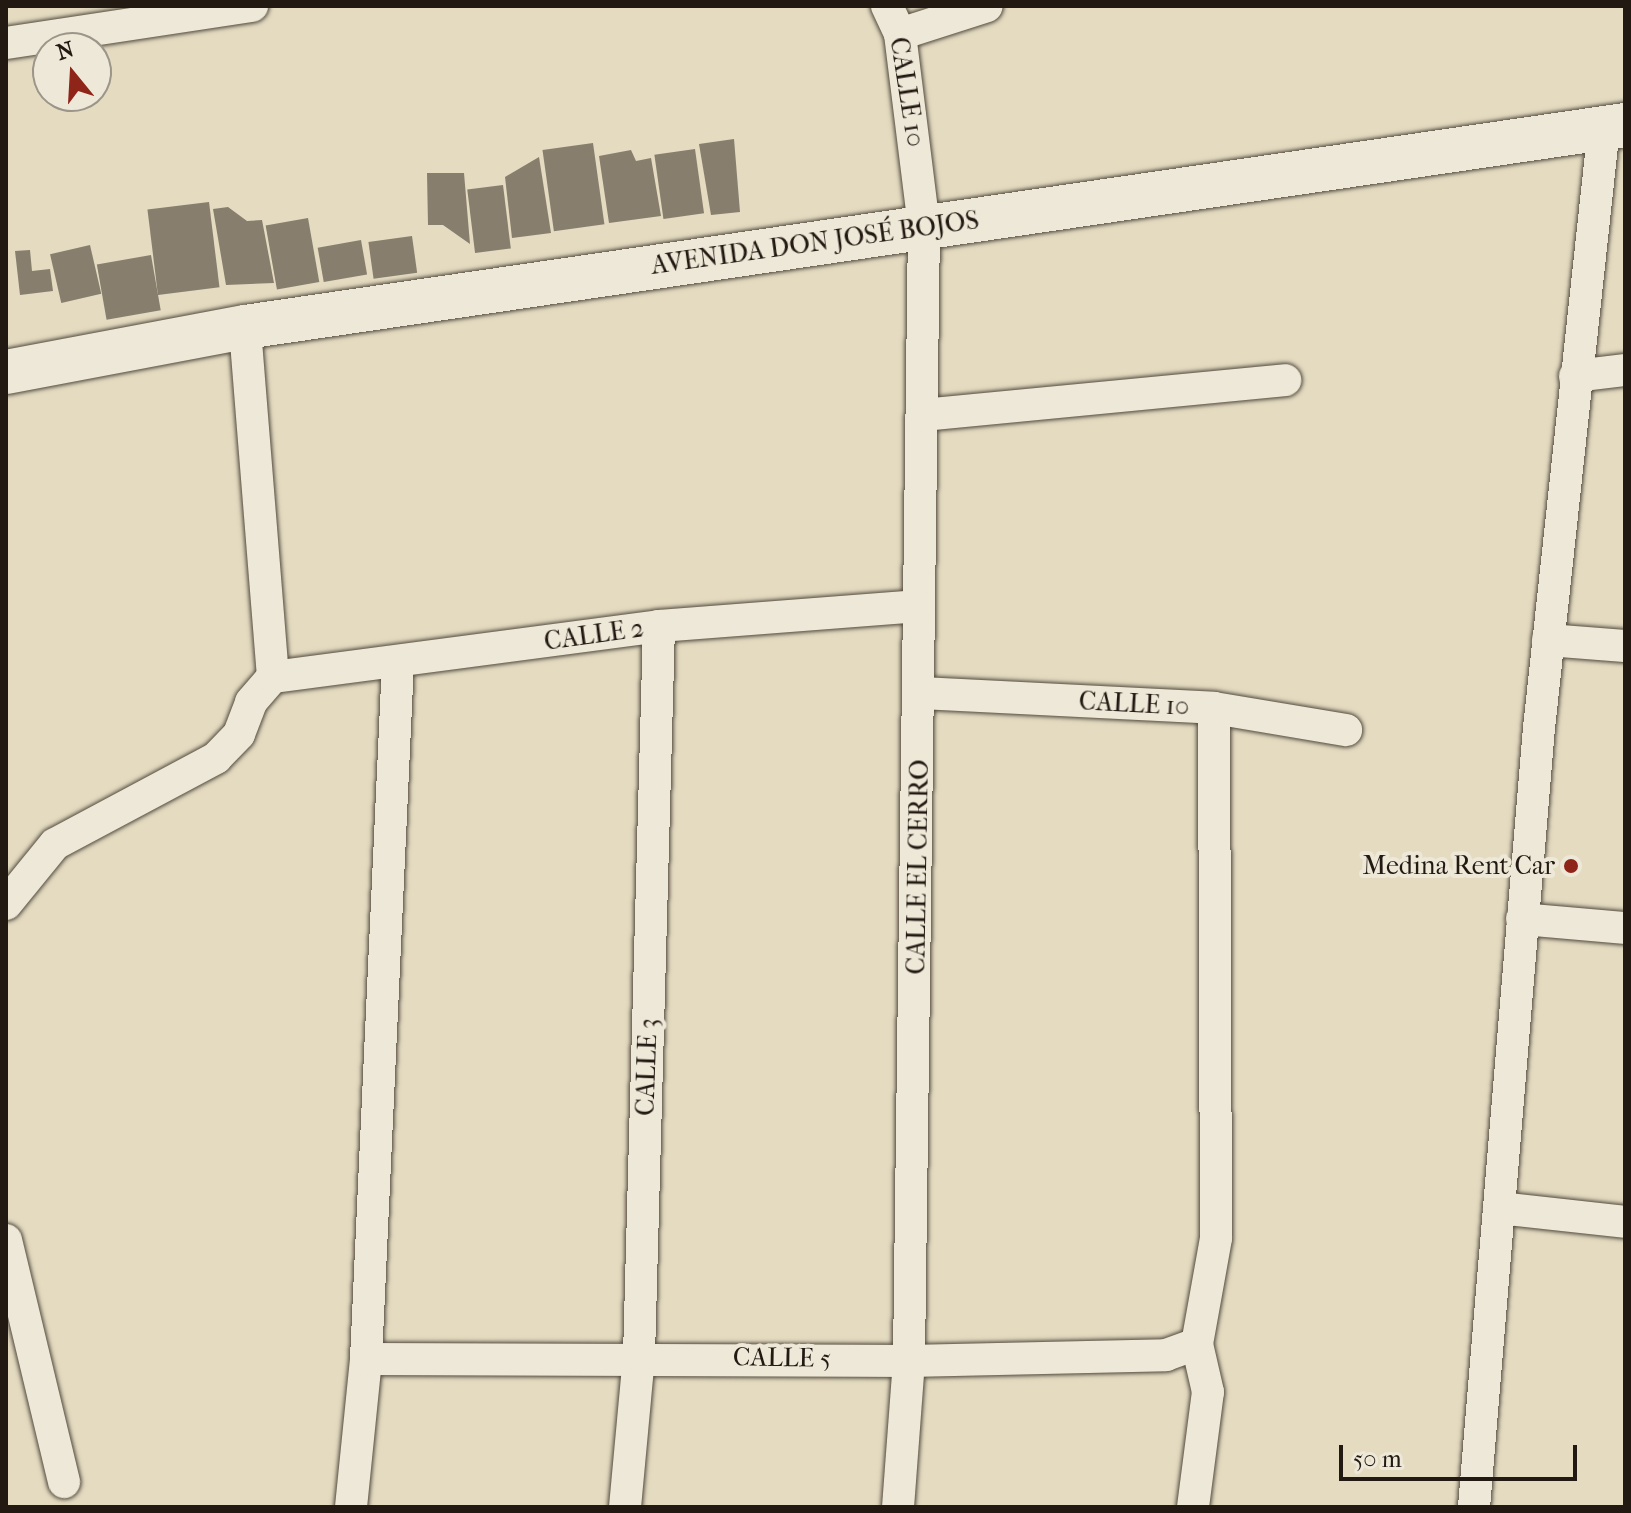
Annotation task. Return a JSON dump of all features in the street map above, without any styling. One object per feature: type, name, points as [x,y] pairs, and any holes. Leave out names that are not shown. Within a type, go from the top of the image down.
[{"type":"street","points":[[6,43],[252,6]]},
{"type":"street","points":[[894,20],[987,6]]},
{"type":"street","name":"CALLE 10","points":[[894,20],[924,227]]},
{"type":"street","points":[[1474,1507],[1548,640],[1575,376],[1614,126]]},
{"type":"street","name":"AVENIDA DON JOSÉ BOJOS","points":[[6,372],[245,327],[1614,126]]},
{"type":"street","name":"CALLE EL CERRO","points":[[898,1507],[909,1361],[921,693],[916,606],[923,415],[924,227]]},
{"type":"street","points":[[6,904],[55,844],[216,758],[239,734],[251,702],[273,677],[245,327]]},
{"type":"street","points":[[1575,376],[1625,370]]},
{"type":"street","points":[[923,415],[1285,380]]},
{"type":"street","name":"CALLE 2","points":[[273,677],[659,626],[916,606]]},
{"type":"street","name":"CALLE 3","points":[[625,1507],[639,1356],[659,626]]},
{"type":"street","points":[[1548,640],[1625,646]]},
{"type":"street","points":[[351,1507],[366,1359],[398,662]]},
{"type":"street","name":"CALLE 10","points":[[921,693],[1214,708],[1346,730]]},
{"type":"street","points":[[1193,1507],[1208,1392],[1197,1344],[1216,1238],[1214,708]]},
{"type":"street","points":[[1522,919],[1625,928]]},
{"type":"street","points":[[1499,1208],[1625,1222]]},
{"type":"street","points":[[6,1240],[64,1482]]},
{"type":"street","name":"CALLE 5","points":[[366,1359],[639,1356],[909,1361],[1166,1355],[1197,1344]]},
{"type":"building","points":[[734,139],[740,212],[711,215],[699,144]]},
{"type":"building","points":[[593,143],[604,224],[554,231],[542,150]]},
{"type":"building","points":[[695,149],[704,213],[663,219],[654,155]]},
{"type":"building","points":[[631,150],[636,161],[651,158],[661,216],[609,223],[599,156]]},
{"type":"building","points":[[539,157],[551,233],[512,238],[505,177]]},
{"type":"building","points":[[427,173],[464,173],[470,244],[443,225],[428,225]]},
{"type":"building","points":[[503,185],[511,249],[475,253],[467,189]]},
{"type":"building","points":[[209,202],[219,287],[158,295],[147,210]]},
{"type":"building","points":[[228,207],[247,221],[262,220],[274,283],[226,285],[213,209]]},
{"type":"building","points":[[308,218],[319,282],[277,289],[266,225]]},
{"type":"building","points":[[412,236],[417,273],[374,279],[368,242]]},
{"type":"building","points":[[361,240],[367,274],[324,282],[318,248]]},
{"type":"building","points":[[90,245],[101,294],[61,303],[50,254]]},
{"type":"building","points":[[30,250],[32,271],[50,269],[53,291],[20,295],[15,251]]},
{"type":"building","points":[[151,255],[161,310],[107,320],[97,265]]},
{"type":"place","name":"Medina Rent Car","points":[[1571,866]]}]
